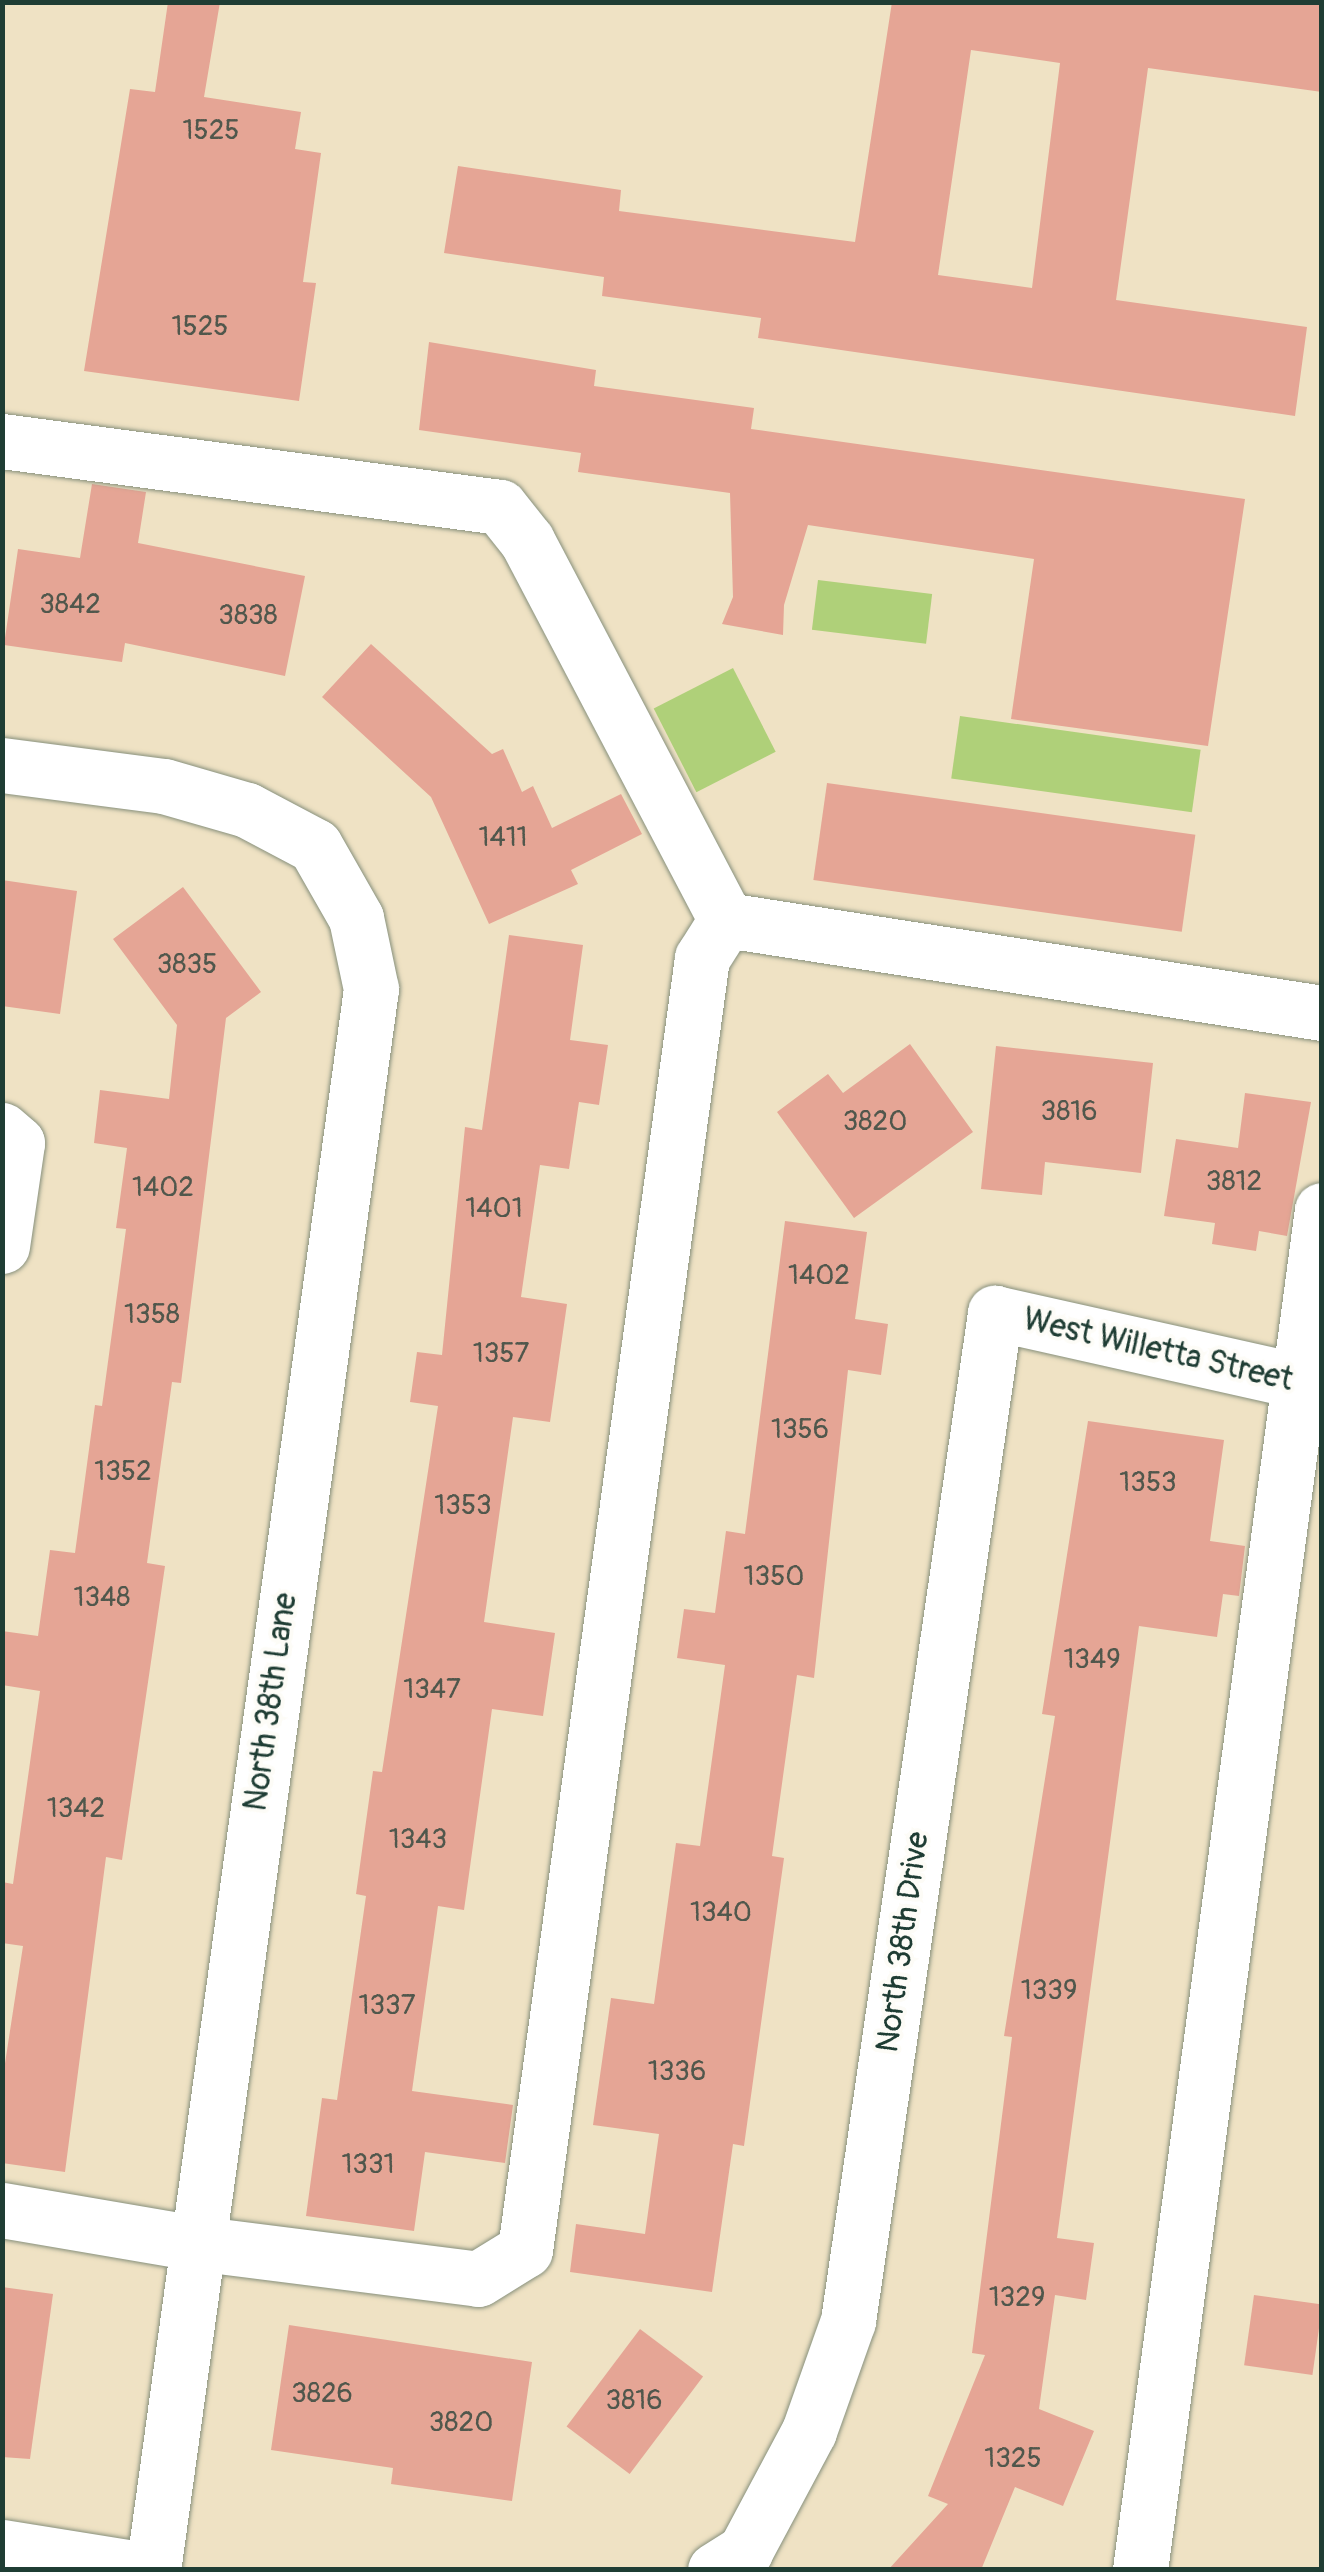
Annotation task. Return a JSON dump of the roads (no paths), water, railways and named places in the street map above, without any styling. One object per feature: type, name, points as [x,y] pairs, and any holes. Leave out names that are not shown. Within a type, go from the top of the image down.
[{"type":"street","points":[[2,442],[500,507],[527,541],[726,920]]},
{"type":"street","name":"North 38th Lane","points":[[2,765],[164,786],[248,810],[314,846],[356,918],[372,990],[195,2243],[153,2570]]},
{"type":"street","points":[[726,920],[1322,1013]]},
{"type":"street","points":[[2,2210],[195,2243],[478,2279],[525,2250],[702,958],[726,920]]},
{"type":"street","points":[[2,1130],[17,1143],[2,1246]]},
{"type":"street","points":[[1140,2570],[1309,1384],[1322,1210]]},
{"type":"street","name":"West Willetta Street","points":[[995,1313],[1309,1384]]},
{"type":"street","name":"North 38th Drive","points":[[730,2560],[809,2431],[848,2321],[995,1313]]},
{"type":"street","points":[[2,2547],[146,2570]]}]
